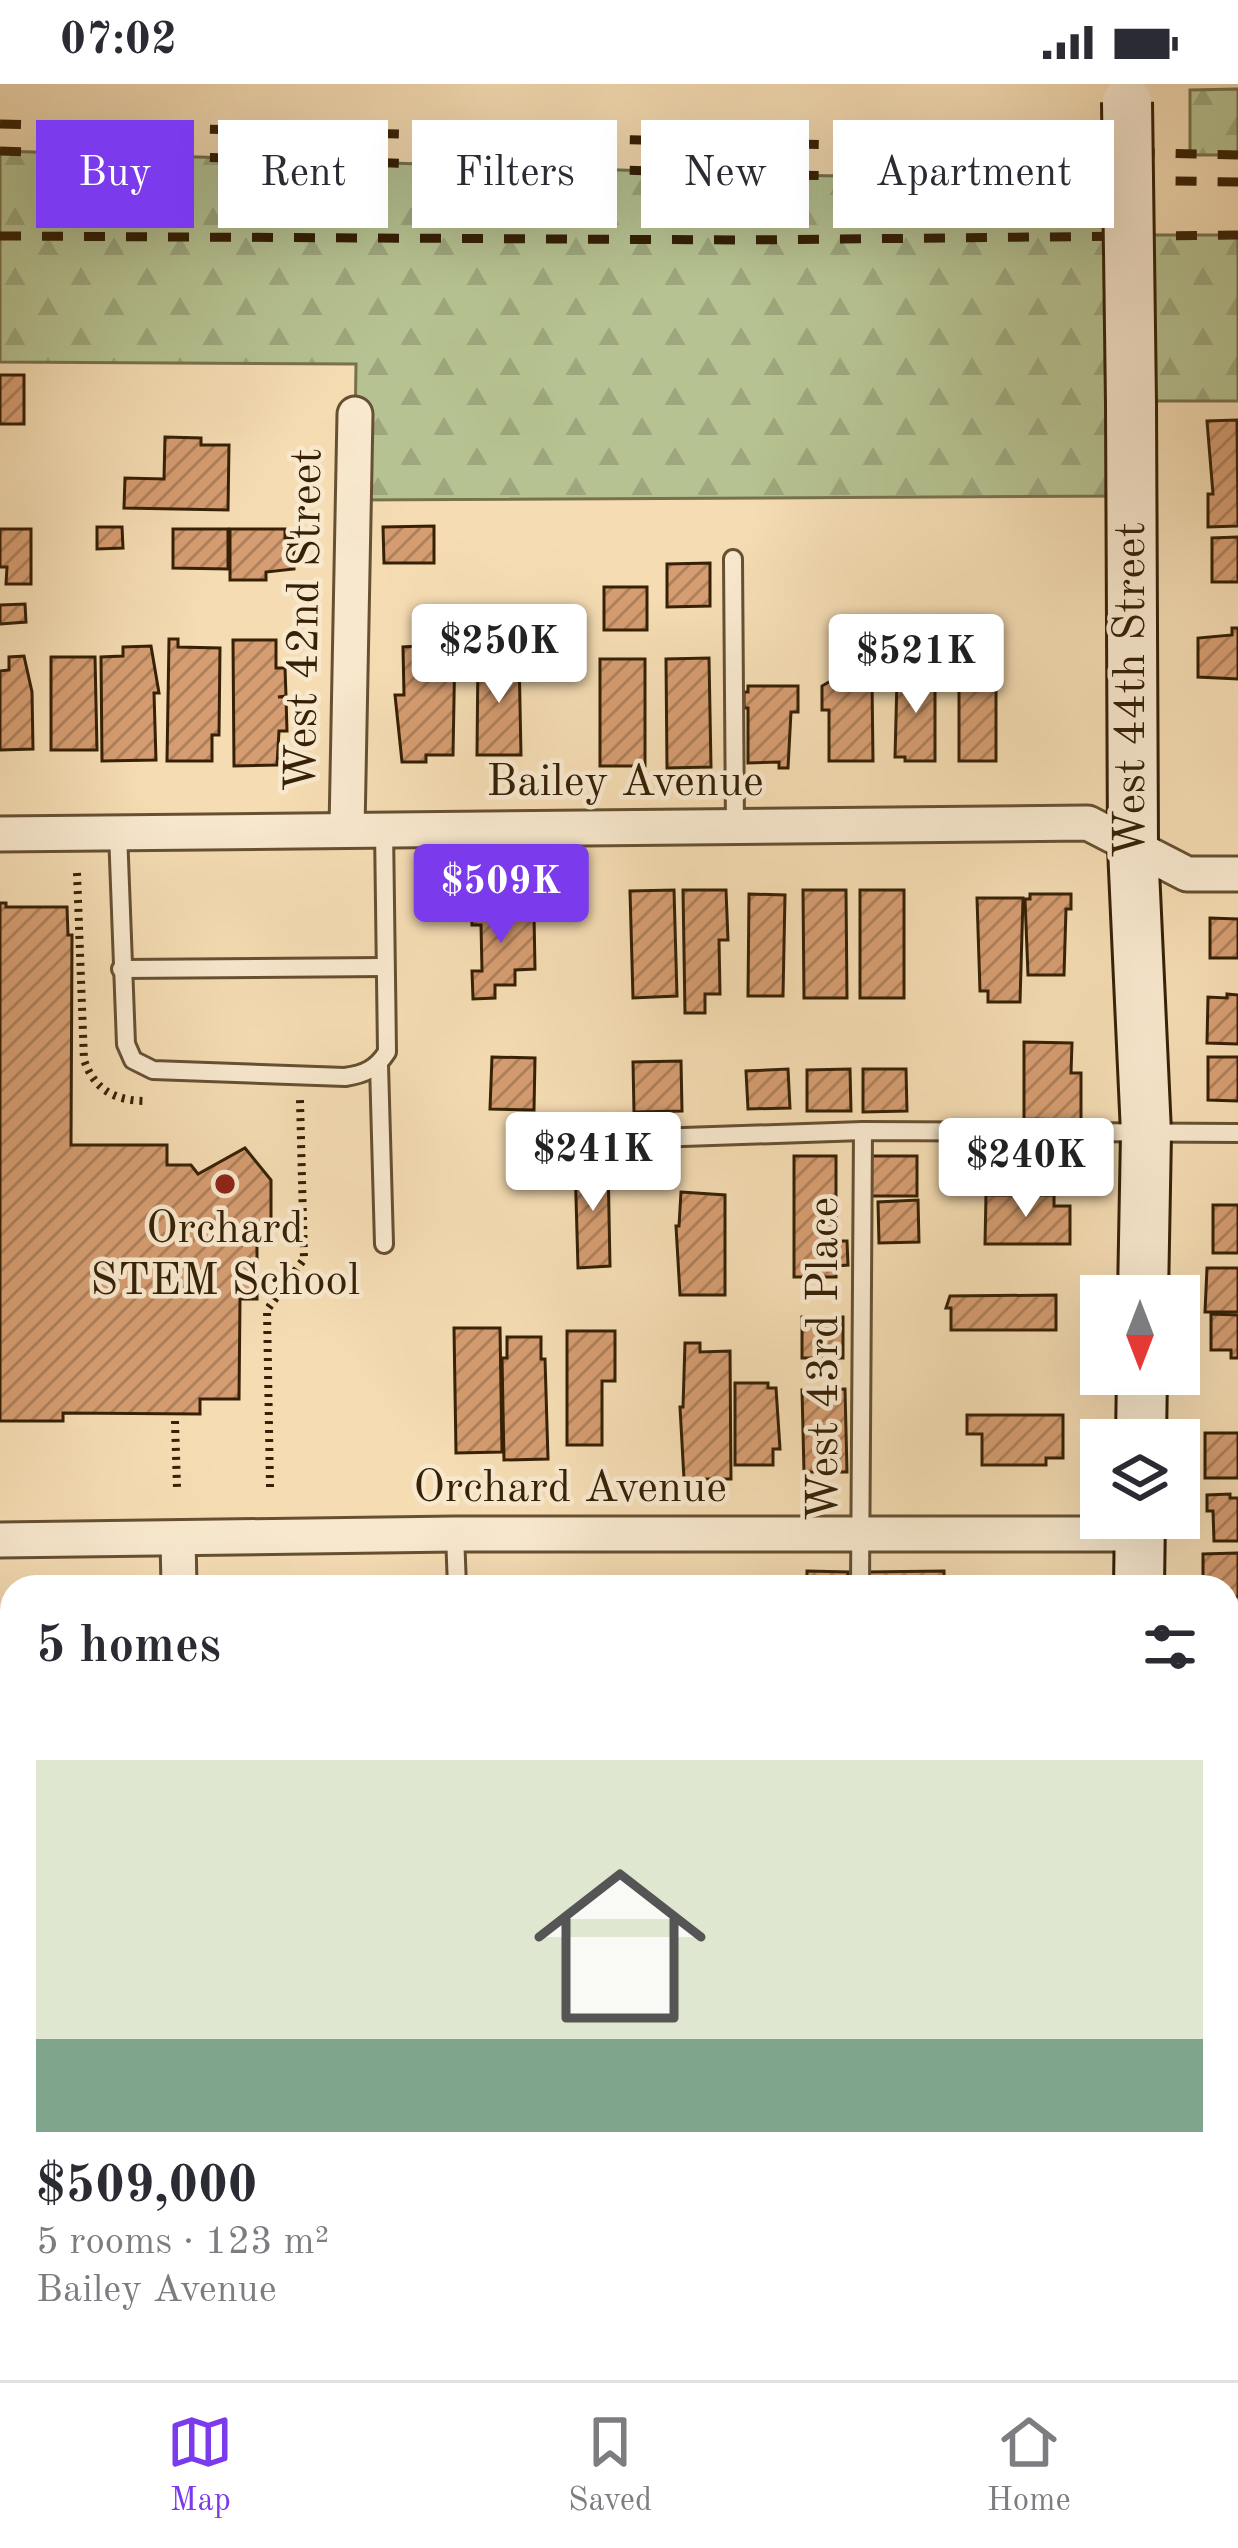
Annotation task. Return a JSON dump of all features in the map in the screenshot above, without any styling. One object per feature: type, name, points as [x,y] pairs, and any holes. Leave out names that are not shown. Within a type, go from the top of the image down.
[{"type":"street","name":"West 44th Street","points":[[1127,93],[1132,848],[1145,1133],[1143,1275]]},
{"type":"street","name":"West 42nd Street","points":[[347,829],[355,414]]},
{"type":"street","name":"Bailey Avenue","points":[[0,834],[1088,824],[1187,874],[1238,874]]},
{"type":"street","name":"Orchard Avenue","points":[[0,1540],[860,1534],[1080,1528]]},
{"type":"street","points":[[178,1538],[178,1575]]},
{"type":"street","points":[[1139,1575],[1140,1539]]},
{"type":"lane","points":[[733,559],[735,827]]},
{"type":"lane","points":[[118,832],[126,1045],[134,1060],[153,1070],[345,1077],[362,1075],[379,1065],[387,1052],[384,829]]},
{"type":"lane","points":[[122,969],[385,967]]},
{"type":"lane","points":[[379,1065],[384,1244]]},
{"type":"lane","points":[[536,1142],[863,1131],[1238,1133]]},
{"type":"lane","name":"West 43rd Place","points":[[860,1575],[863,1131]]},
{"type":"lane","points":[[455,1534],[457,1575]]},
{"type":"path","points":[[77,873],[84,1060],[98,1087],[132,1101],[153,1101]]},
{"type":"path","points":[[270,1487],[267,1310],[304,1259],[302,1100],[280,1100]]},
{"type":"path","points":[[175,1421],[177,1488]]},
{"type":"green space","points":[[1238,89],[1238,155],[1190,155],[1190,90]]},
{"type":"green space","points":[[0,151],[36,152],[36,228],[194,228],[194,157],[218,158],[218,228],[388,228],[388,163],[412,164],[412,228],[617,228],[617,170],[641,171],[641,228],[809,228],[809,175],[833,176],[833,228],[1114,228],[1114,181],[1128,181],[1129,235],[1238,235],[1238,401],[1131,401],[1132,496],[354,500],[356,364],[0,362]]},
{"type":"building","points":[[0,375],[24,375],[24,424],[0,424]]},
{"type":"building","points":[[1237,420],[1238,526],[1208,527],[1208,494],[1213,494],[1207,421]]},
{"type":"building","points":[[165,437],[229,445],[228,510],[124,508],[125,478],[164,479]]},
{"type":"building","points":[[434,526],[434,563],[384,563],[383,527]]},
{"type":"building","points":[[97,527],[122,527],[123,548],[97,549]]},
{"type":"building","points":[[0,529],[31,529],[31,584],[6,584],[7,567],[0,567]]},
{"type":"building","points":[[173,529],[228,529],[228,569],[173,568]]},
{"type":"building","points":[[230,529],[285,529],[285,538],[294,538],[294,569],[266,572],[266,580],[230,580]]},
{"type":"building","points":[[1238,537],[1238,582],[1212,582],[1212,538]]},
{"type":"building","points":[[710,563],[710,606],[667,607],[667,564]]},
{"type":"building","points":[[604,587],[647,587],[647,630],[604,630]]},
{"type":"building","points":[[25,604],[26,622],[0,624],[0,605]]},
{"type":"building","points":[[1232,628],[1238,628],[1238,679],[1198,677],[1198,638],[1232,635]]},
{"type":"building","points":[[169,639],[178,639],[178,647],[220,648],[219,735],[212,735],[212,761],[167,761]]},
{"type":"building","points":[[233,640],[276,640],[276,668],[285,668],[286,696],[278,697],[286,697],[287,731],[279,731],[277,765],[234,766]]},
{"type":"building","points":[[455,644],[453,755],[426,755],[426,762],[402,762],[395,695],[404,695],[403,647]]},
{"type":"building","points":[[151,646],[159,693],[154,693],[156,760],[102,761],[101,657],[123,656],[123,647]]},
{"type":"building","points":[[478,655],[519,655],[521,755],[477,755]]},
{"type":"building","points":[[24,656],[32,692],[33,749],[0,750],[0,671],[9,670],[9,657]]},
{"type":"building","points":[[51,657],[95,657],[97,750],[51,750]]},
{"type":"building","points":[[709,658],[711,767],[667,768],[666,659]]},
{"type":"building","points":[[600,659],[645,659],[645,766],[600,766]]},
{"type":"building","points":[[907,668],[935,668],[935,761],[895,757],[897,680],[907,680]]},
{"type":"building","points":[[872,682],[873,761],[829,761],[829,710],[822,710],[822,686]]},
{"type":"building","points":[[959,682],[996,682],[996,761],[959,761]]},
{"type":"building","points":[[748,686],[798,686],[798,712],[791,712],[788,768],[779,768],[779,762],[748,763],[744,692]]},
{"type":"building","points":[[674,890],[677,996],[633,998],[630,891]]},
{"type":"building","points":[[683,890],[726,890],[728,940],[719,940],[720,994],[705,994],[705,1013],[685,1013]]},
{"type":"building","points":[[803,890],[846,890],[847,998],[804,998]]},
{"type":"building","points":[[860,890],[904,890],[904,998],[860,998]]},
{"type":"building","points":[[749,894],[785,895],[783,996],[748,996]]},
{"type":"building","points":[[1030,894],[1071,894],[1071,909],[1066,909],[1064,975],[1028,975],[1025,899]]},
{"type":"building","points":[[497,895],[498,916],[534,915],[535,969],[515,970],[515,985],[495,985],[495,998],[473,999],[472,971],[482,971],[481,925],[472,925],[471,896]]},
{"type":"building","points":[[977,898],[1023,898],[1020,1002],[988,1002],[988,991],[980,991]]},
{"type":"building","points":[[0,903],[6,907],[67,907],[68,935],[72,935],[71,1145],[167,1145],[167,1165],[191,1165],[198,1174],[245,1148],[271,1180],[271,1222],[257,1222],[257,1299],[240,1299],[239,1399],[200,1399],[200,1414],[63,1413],[63,1421],[0,1421]]},
{"type":"building","points":[[1210,918],[1238,919],[1238,958],[1210,958]]},
{"type":"building","points":[[1227,994],[1238,995],[1238,1044],[1207,1043],[1208,997],[1227,998]]},
{"type":"building","points":[[1024,1042],[1072,1043],[1071,1073],[1081,1073],[1081,1120],[1024,1119]]},
{"type":"building","points":[[492,1057],[535,1058],[534,1110],[490,1109]]},
{"type":"building","points":[[1208,1057],[1238,1057],[1238,1101],[1208,1100]]},
{"type":"building","points":[[681,1061],[682,1111],[634,1112],[633,1062]]},
{"type":"building","points":[[788,1069],[790,1108],[748,1109],[746,1071]]},
{"type":"building","points":[[850,1069],[851,1111],[807,1111],[807,1070]]},
{"type":"building","points":[[863,1069],[906,1069],[907,1111],[863,1112]]},
{"type":"building","points":[[959,1138],[1070,1140],[1070,1176],[1052,1175],[1052,1184],[947,1181],[947,1142],[959,1142]]},
{"type":"building","points":[[794,1156],[836,1156],[836,1241],[847,1241],[848,1265],[836,1266],[836,1277],[794,1277]]},
{"type":"building","points":[[869,1156],[917,1156],[917,1196],[869,1196]]},
{"type":"building","points":[[575,1162],[608,1162],[610,1266],[578,1268]]},
{"type":"building","points":[[681,1192],[725,1195],[725,1295],[680,1295],[676,1226]]},
{"type":"building","points":[[986,1195],[1054,1195],[1054,1206],[1070,1206],[1070,1244],[985,1244]]},
{"type":"building","points":[[918,1200],[919,1242],[879,1243],[878,1202]]},
{"type":"building","points":[[1213,1205],[1238,1205],[1238,1253],[1213,1253]]},
{"type":"building","points":[[1207,1268],[1238,1268],[1238,1312],[1205,1312]]},
{"type":"building","points":[[1056,1295],[1056,1330],[951,1330],[951,1308],[946,1308],[950,1296]]},
{"type":"building","points":[[1211,1314],[1238,1315],[1238,1358],[1231,1358],[1231,1350],[1211,1350]]},
{"type":"building","points":[[802,1317],[843,1317],[843,1358],[802,1358]]},
{"type":"building","points":[[454,1328],[500,1328],[502,1452],[456,1453]]},
{"type":"building","points":[[567,1331],[615,1331],[615,1381],[602,1381],[602,1445],[567,1445]]},
{"type":"building","points":[[507,1337],[541,1337],[548,1459],[504,1460],[502,1358],[507,1358]]},
{"type":"building","points":[[685,1343],[700,1343],[700,1352],[730,1351],[731,1479],[684,1479],[680,1407]]},
{"type":"building","points":[[735,1383],[768,1383],[768,1388],[776,1388],[780,1449],[773,1449],[773,1465],[735,1465]]},
{"type":"building","points":[[845,1389],[847,1472],[804,1472],[802,1390]]},
{"type":"building","points":[[967,1415],[1063,1415],[1063,1458],[1046,1458],[1046,1465],[982,1465],[982,1434],[967,1434]]},
{"type":"building","points":[[1205,1433],[1238,1433],[1238,1478],[1205,1478]]},
{"type":"building","points":[[1207,1495],[1238,1498],[1238,1541],[1214,1541]]},
{"type":"building","points":[[1238,1553],[1238,1575],[1203,1575],[1203,1554]]},
{"type":"building","points":[[807,1571],[848,1572],[848,1575],[807,1575]]},
{"type":"building","points":[[944,1571],[944,1575],[867,1575]]},
{"type":"railway","points":[[0,124],[1238,155]]},
{"type":"railway","points":[[0,151],[783,175],[1238,182]]},
{"type":"railway","points":[[0,236],[743,240],[1238,235]]},
{"type":"place","name":"Orchard STEM School","points":[[225,1184]]}]
